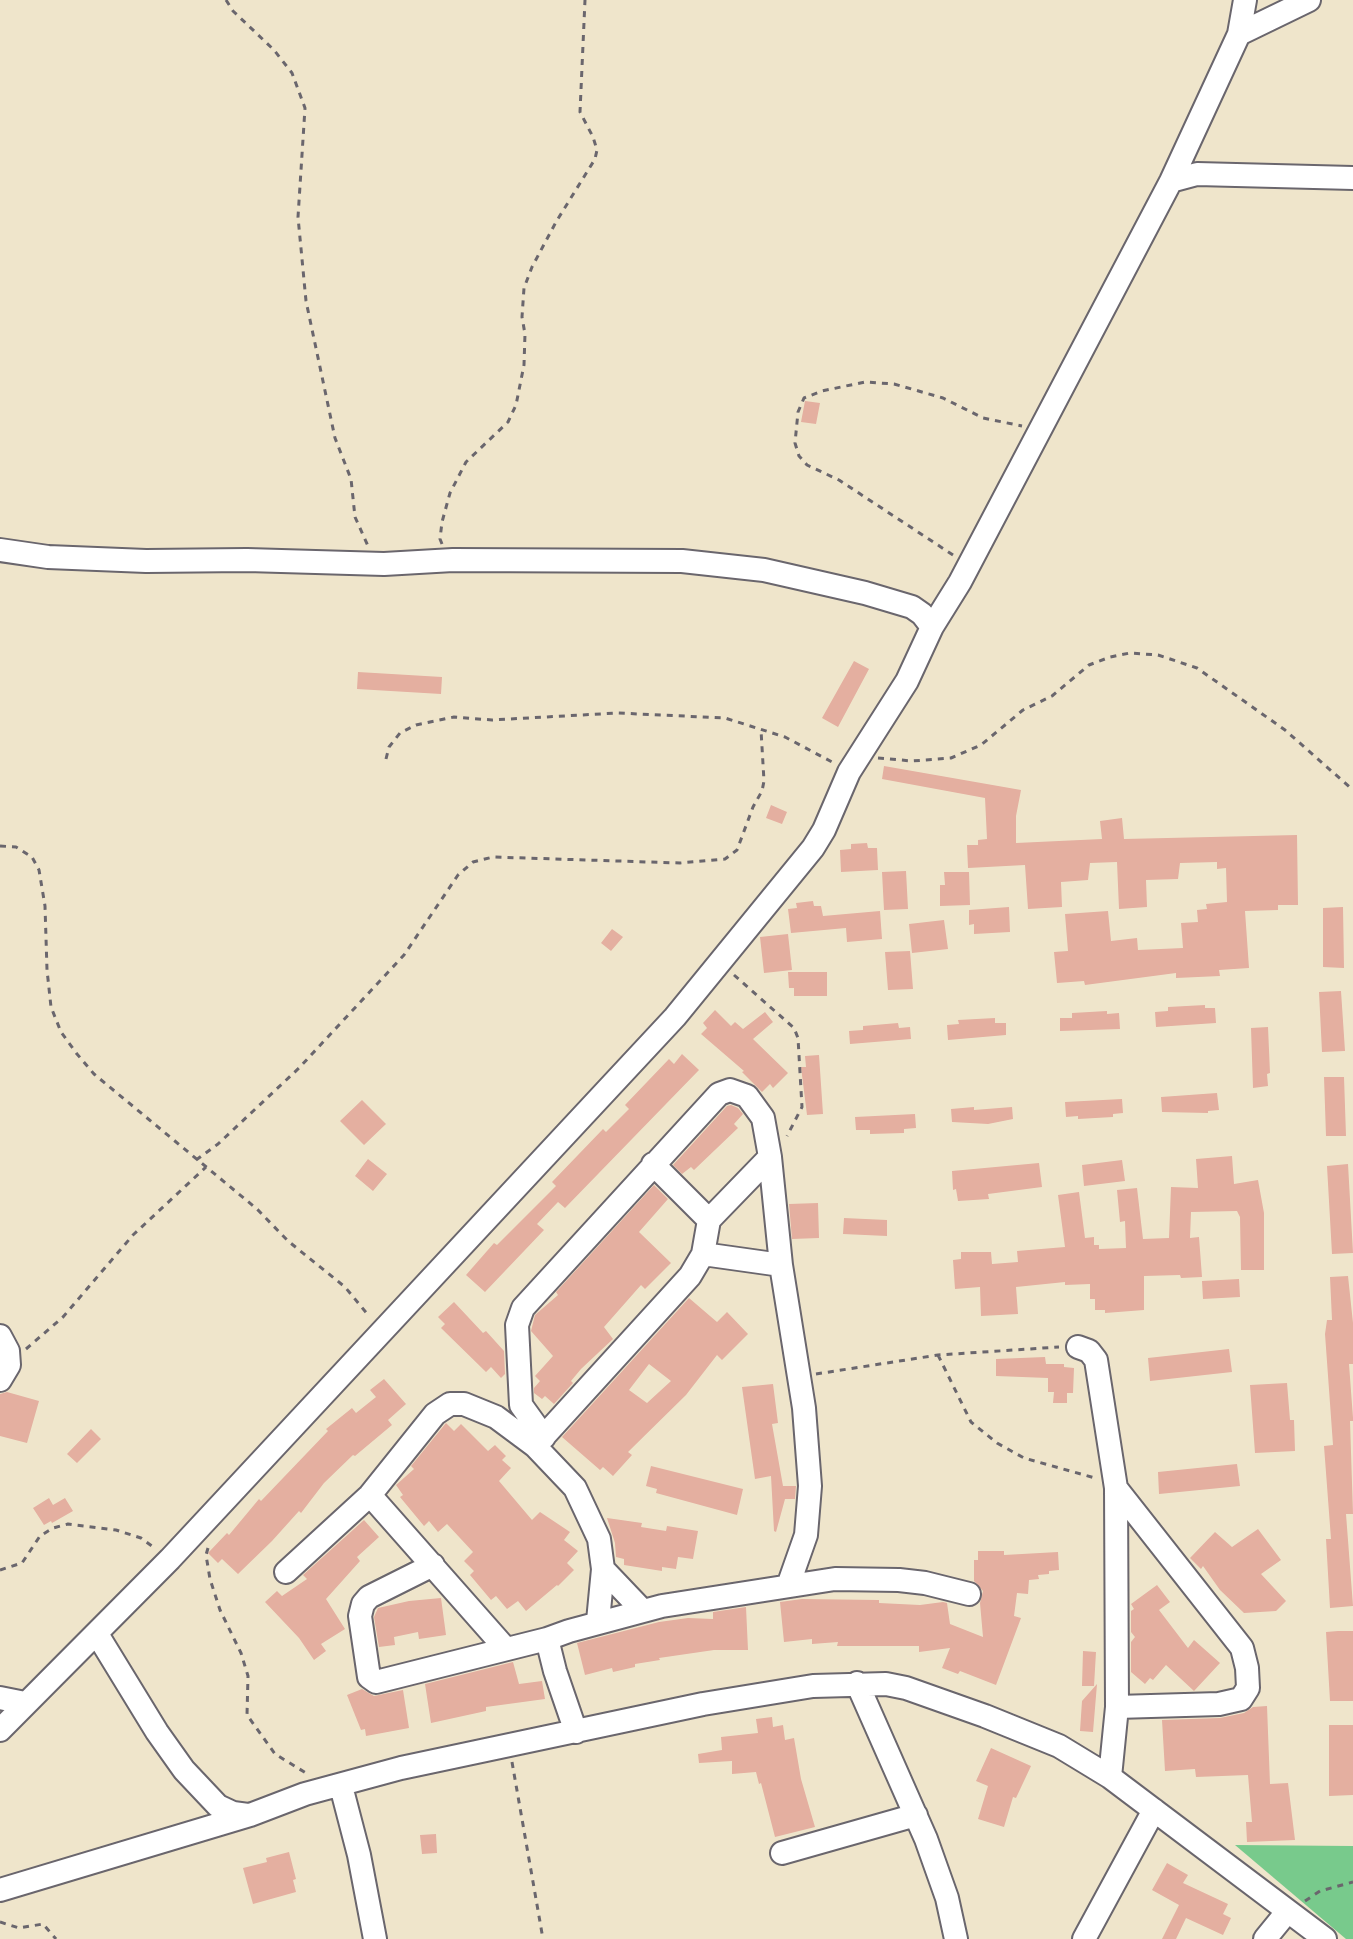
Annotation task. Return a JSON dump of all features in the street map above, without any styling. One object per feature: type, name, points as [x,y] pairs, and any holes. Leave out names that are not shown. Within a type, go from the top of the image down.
[{"type":"street","points":[[1,1729],[170,1559],[675,1017],[813,848],[854,762],[907,681],[932,627],[960,582],[1171,181],[1239,34],[1245,0]]},
{"type":"street","points":[[1239,34],[1309,0]]},
{"type":"street","points":[[1185,150],[1197,174]]},
{"type":"street","points":[[1171,181],[1197,174],[1353,178]]},
{"type":"street","points":[[0,550],[48,557],[146,561],[384,564],[453,560],[682,561],[764,570],[865,593],[912,607],[932,627]]},
{"type":"street","points":[[598,1621],[603,1569],[599,1539],[575,1488],[539,1442],[521,1405],[517,1325],[523,1308],[653,1164],[719,1094],[730,1090],[747,1096],[763,1118],[781,1265],[802,1377],[810,1486],[806,1535],[788,1586]]},
{"type":"street","points":[[539,1442],[690,1276],[703,1254],[709,1220],[770,1157]]},
{"type":"street","points":[[653,1164],[709,1220]]},
{"type":"street","points":[[703,1254],[781,1265]]},
{"type":"street","points":[[0,1336],[8,1351],[5,1373]]},
{"type":"street","points":[[1078,1347],[1089,1351],[1096,1360],[1116,1488],[1117,1707],[1110,1777]]},
{"type":"street","points":[[286,1572],[370,1495],[435,1414],[450,1404],[464,1404],[496,1417],[539,1442]]},
{"type":"street","points":[[1116,1488],[1236,1638],[1247,1668],[1248,1688],[1241,1699],[1219,1704],[1117,1707]]},
{"type":"street","points":[[370,1495],[506,1649]]},
{"type":"street","points":[[433,1565],[369,1597],[363,1604],[360,1616],[369,1677],[376,1682],[547,1639],[598,1621],[835,1579],[899,1580],[969,1594]]},
{"type":"street","points":[[603,1569],[643,1611]]},
{"type":"street","points":[[97,1634],[184,1770],[218,1806],[233,1813],[250,1815]]},
{"type":"street","points":[[547,1639],[576,1732]]},
{"type":"street","points":[[857,1683],[916,1815],[947,1898],[956,1939]]},
{"type":"street","points":[[0,1890],[250,1815],[305,1794],[401,1768],[703,1704],[813,1686],[886,1684],[985,1716],[1059,1746],[1110,1777],[1325,1939]]},
{"type":"street","points":[[0,1698],[25,1703]]},
{"type":"street","points":[[0,1705],[1,1729]]},
{"type":"street","points":[[335,1788],[359,1855],[375,1939]]},
{"type":"street","points":[[1084,1939],[1154,1810]]},
{"type":"street","points":[[782,1853],[916,1815]]},
{"type":"street","points":[[1265,1939],[1287,1912]]},
{"type":"path","points":[[226,0],[292,73],[305,108],[298,217],[306,301],[331,425],[351,479],[355,517],[365,542],[384,564]]},
{"type":"path","points":[[453,560],[440,539],[450,493],[466,462],[508,422],[516,405],[524,365],[524,288],[556,222],[595,159],[597,150],[593,137],[580,112],[585,0]]},
{"type":"path","points":[[960,582],[953,555],[943,547],[839,480],[817,472],[799,456],[795,429],[804,398],[865,382],[894,384],[943,398],[983,418],[1039,428]]},
{"type":"path","points":[[386,759],[389,747],[400,733],[416,725],[454,717],[492,720],[618,713],[725,718],[854,762],[951,758],[981,745],[1023,710],[1052,696],[1089,665],[1130,653],[1158,655],[1197,668],[1285,730],[1353,790]]},
{"type":"path","points":[[196,1160],[218,1144],[299,1068],[404,955],[458,875],[473,862],[493,857],[680,863],[725,859],[737,850],[764,781],[761,730]]},
{"type":"path","points":[[0,846],[16,847],[32,857],[39,870],[45,906],[51,1007],[61,1032],[94,1074],[257,1209],[288,1241],[345,1287],[365,1308],[374,1339]]},
{"type":"path","points":[[719,962],[794,1028],[798,1038],[802,1107],[790,1132],[770,1157]]},
{"type":"path","points":[[5,1373],[63,1317],[133,1235],[206,1167]]},
{"type":"path","points":[[802,1377],[938,1355],[1078,1347]]},
{"type":"path","points":[[938,1355],[971,1422],[997,1443],[1024,1458],[1095,1478],[1116,1488]]},
{"type":"path","points":[[0,1570],[22,1563],[40,1536],[68,1524],[116,1530],[141,1538],[170,1559]]},
{"type":"path","points":[[210,1543],[206,1555],[210,1579],[248,1676],[247,1715],[275,1754],[286,1763],[335,1788]]},
{"type":"path","points":[[509,1746],[543,1939]]},
{"type":"path","points":[[1287,1912],[1320,1891],[1353,1882]]},
{"type":"path","points":[[0,1922],[19,1928],[43,1924],[56,1939]]},
{"type":"green space","points":[[1235,1845],[1353,1846],[1353,1939],[1346,1939]]},
{"type":"building","points":[[805,401],[820,403],[816,424],[801,422]]},
{"type":"building","points":[[854,661],[869,669],[838,727],[822,718]]},
{"type":"building","points":[[358,672],[442,677],[441,694],[357,689]]},
{"type":"building","points":[[884,766],[1021,790],[1016,816],[1016,843],[1102,839],[1100,821],[1122,818],[1124,839],[1297,835],[1298,905],[1278,905],[1278,910],[1245,911],[1249,968],[1219,970],[1220,976],[1176,978],[1176,973],[1085,985],[1084,981],[1057,983],[1054,952],[1068,951],[1065,914],[1108,911],[1111,941],[1137,938],[1138,950],[1183,948],[1181,923],[1198,922],[1197,910],[1207,909],[1206,904],[1227,902],[1226,868],[1217,869],[1217,862],[1180,863],[1178,879],[1146,880],[1147,907],[1119,909],[1117,862],[1090,863],[1088,880],[1061,882],[1062,907],[1028,909],[1025,865],[968,868],[967,845],[978,845],[978,840],[987,839],[985,798],[882,779]]},
{"type":"building","points":[[771,805],[787,812],[782,824],[766,818]]},
{"type":"building","points":[[867,843],[868,848],[877,848],[878,870],[841,872],[840,850],[851,849],[851,844]]},
{"type":"building","points":[[906,871],[908,909],[884,910],[882,872]]},
{"type":"building","points":[[944,872],[969,872],[970,905],[940,906],[940,885],[945,885]]},
{"type":"building","points":[[813,901],[814,906],[821,906],[823,916],[880,911],[882,939],[847,942],[846,928],[791,933],[788,909],[797,908],[796,903]]},
{"type":"building","points":[[1009,907],[1010,932],[974,934],[974,924],[969,925],[969,910]]},
{"type":"building","points":[[1343,907],[1344,968],[1323,967],[1323,908]]},
{"type":"building","points":[[944,920],[948,949],[912,953],[909,924]]},
{"type":"building","points":[[612,929],[623,937],[611,951],[601,943]]},
{"type":"building","points":[[788,934],[792,970],[764,973],[760,937]]},
{"type":"building","points":[[910,951],[913,989],[888,990],[885,952]]},
{"type":"building","points":[[788,972],[827,972],[827,996],[794,996],[794,988],[789,988]]},
{"type":"building","points":[[1341,991],[1345,1051],[1322,1052],[1319,992]]},
{"type":"building","points":[[1205,1005],[1205,1008],[1215,1008],[1216,1023],[1156,1027],[1155,1012],[1168,1011],[1168,1007]]},
{"type":"building","points":[[715,1010],[731,1026],[735,1022],[743,1029],[765,1012],[773,1022],[753,1039],[788,1073],[773,1088],[770,1084],[762,1092],[744,1071],[701,1034],[707,1028],[703,1023]]},
{"type":"building","points":[[1107,1011],[1107,1014],[1119,1013],[1120,1029],[1060,1031],[1060,1018],[1072,1018],[1072,1013]]},
{"type":"building","points":[[995,1018],[995,1023],[1006,1023],[1006,1035],[948,1040],[947,1025],[959,1024],[958,1020]]},
{"type":"building","points":[[898,1023],[899,1028],[910,1027],[911,1039],[850,1044],[849,1031],[863,1030],[863,1026]]},
{"type":"building","points":[[1268,1027],[1268,1086],[1253,1088],[1251,1028]]},
{"type":"building","points":[[682,1054],[699,1070],[565,1208],[558,1202],[537,1224],[544,1230],[485,1292],[466,1275],[494,1243],[497,1245],[556,1186],[552,1182],[603,1129],[606,1132],[629,1109],[625,1105],[669,1059],[674,1064]]},
{"type":"building","points":[[819,1055],[823,1114],[807,1115],[801,1067],[806,1067],[805,1056]]},
{"type":"building","points":[[1324,1077],[1344,1077],[1346,1136],[1326,1136]]},
{"type":"building","points":[[1217,1093],[1219,1110],[1208,1113],[1162,1112],[1161,1097]]},
{"type":"building","points":[[1122,1099],[1123,1113],[1113,1114],[1113,1117],[1066,1117],[1065,1102]]},
{"type":"building","points":[[362,1100],[386,1124],[364,1145],[340,1121]]},
{"type":"building","points":[[731,1105],[743,1114],[734,1124],[738,1128],[694,1170],[691,1167],[682,1174],[673,1165]]},
{"type":"building","points":[[974,1107],[974,1110],[1012,1107],[1013,1119],[988,1124],[952,1122],[951,1109]]},
{"type":"building","points":[[915,1114],[916,1128],[904,1129],[904,1133],[870,1134],[870,1130],[856,1130],[855,1117]]},
{"type":"building","points":[[1232,1156],[1234,1184],[1258,1180],[1264,1213],[1264,1270],[1241,1270],[1240,1217],[1237,1211],[1191,1212],[1190,1238],[1199,1237],[1202,1277],[1144,1276],[1144,1310],[1105,1313],[1105,1310],[1095,1310],[1095,1299],[1090,1299],[1090,1284],[1065,1285],[1065,1282],[1016,1287],[1018,1314],[981,1316],[980,1287],[955,1289],[953,1260],[961,1259],[961,1252],[991,1252],[992,1264],[1018,1262],[1017,1251],[1065,1247],[1058,1195],[1079,1192],[1085,1238],[1094,1237],[1094,1245],[1099,1245],[1099,1249],[1126,1248],[1125,1221],[1120,1222],[1117,1190],[1137,1188],[1143,1239],[1169,1238],[1171,1187],[1198,1188],[1196,1159]]},
{"type":"building","points":[[368,1159],[387,1174],[373,1191],[355,1176]]},
{"type":"building","points":[[1122,1160],[1125,1181],[1084,1186],[1082,1165]]},
{"type":"building","points":[[1039,1163],[1042,1187],[988,1194],[989,1199],[958,1201],[956,1189],[953,1190],[952,1171]]},
{"type":"building","points":[[1348,1164],[1353,1253],[1332,1254],[1327,1166]]},
{"type":"building","points":[[654,1185],[668,1199],[639,1232],[671,1263],[645,1289],[641,1285],[604,1327],[613,1339],[581,1369],[554,1404],[545,1396],[542,1399],[534,1393],[540,1381],[535,1376],[553,1356],[531,1331],[535,1315],[558,1295],[556,1292]]},
{"type":"building","points":[[818,1203],[819,1238],[792,1239],[789,1204]]},
{"type":"building","points":[[844,1218],[887,1220],[887,1236],[843,1234]]},
{"type":"building","points":[[1348,1276],[1353,1323],[1353,1364],[1349,1364],[1353,1418],[1350,1421],[1353,1514],[1346,1514],[1353,1606],[1330,1608],[1326,1539],[1331,1539],[1324,1446],[1333,1445],[1325,1334],[1327,1320],[1332,1320],[1330,1277]]},
{"type":"building","points":[[1239,1279],[1240,1297],[1203,1299],[1202,1281]]},
{"type":"building","points":[[689,1298],[717,1322],[727,1312],[748,1334],[722,1360],[717,1355],[686,1395],[628,1452],[632,1455],[613,1476],[603,1467],[600,1470],[562,1437]],"holes":[[[649,1364],[671,1381],[647,1403],[629,1390]]]},
{"type":"building","points":[[454,1302],[504,1351],[505,1374],[501,1378],[491,1367],[486,1372],[441,1328],[445,1324],[438,1317]]},
{"type":"building","points":[[1229,1349],[1232,1372],[1150,1381],[1148,1358]]},
{"type":"building","points":[[1045,1357],[1046,1364],[1064,1364],[1064,1367],[1074,1368],[1073,1393],[1067,1393],[1067,1403],[1053,1403],[1054,1392],[1048,1392],[1048,1378],[996,1376],[996,1359]]},
{"type":"building","points":[[384,1379],[406,1404],[388,1420],[392,1425],[353,1455],[324,1483],[301,1513],[299,1511],[238,1574],[222,1559],[218,1563],[208,1553],[328,1431],[326,1429],[352,1408],[356,1413],[376,1397],[370,1390]]},
{"type":"building","points":[[1287,1383],[1290,1420],[1294,1420],[1295,1451],[1255,1453],[1250,1385]]},
{"type":"building","points":[[773,1384],[778,1423],[772,1424],[783,1486],[796,1486],[795,1499],[785,1499],[776,1532],[771,1476],[755,1479],[742,1387]]},
{"type":"building","points":[[7,1392],[39,1401],[27,1443],[0,1436],[0,1394]]},
{"type":"building","points":[[446,1423],[454,1431],[461,1424],[488,1451],[495,1445],[506,1456],[502,1460],[511,1468],[499,1481],[532,1520],[540,1512],[570,1532],[564,1540],[578,1551],[567,1563],[574,1570],[526,1611],[518,1601],[507,1609],[496,1596],[491,1600],[470,1575],[474,1571],[464,1561],[473,1552],[447,1524],[438,1532],[429,1521],[424,1526],[400,1497],[403,1495],[396,1485],[414,1469],[411,1466]]},
{"type":"building","points":[[91,1429],[101,1439],[77,1463],[67,1454]]},
{"type":"building","points":[[1237,1464],[1240,1486],[1159,1494],[1158,1472]]},
{"type":"building","points":[[651,1466],[743,1489],[737,1515],[656,1493],[657,1489],[646,1486]]},
{"type":"building","points":[[49,1498],[53,1505],[65,1498],[73,1511],[44,1525],[33,1508]]},
{"type":"building","points":[[607,1518],[642,1523],[641,1527],[666,1531],[667,1526],[698,1531],[693,1559],[678,1557],[676,1569],[662,1567],[662,1571],[624,1565],[624,1559],[616,1557]]},
{"type":"building","points":[[364,1520],[379,1537],[357,1557],[360,1561],[326,1599],[345,1629],[321,1644],[326,1651],[314,1660],[299,1638],[265,1602],[277,1591],[282,1596],[307,1579],[303,1575]]},
{"type":"building","points":[[1258,1529],[1281,1560],[1261,1574],[1286,1601],[1276,1611],[1244,1613],[1220,1590],[1203,1566],[1201,1569],[1190,1558],[1215,1532],[1232,1547]]},
{"type":"building","points":[[978,1551],[1004,1551],[1004,1555],[1058,1552],[1059,1570],[1029,1580],[1028,1594],[1017,1593],[1014,1616],[1021,1618],[996,1685],[960,1671],[958,1674],[942,1668],[950,1648],[919,1652],[919,1646],[837,1646],[838,1642],[812,1644],[812,1639],[784,1642],[780,1602],[802,1599],[879,1600],[879,1603],[920,1605],[943,1602],[947,1603],[950,1624],[983,1637],[980,1603],[983,1591],[974,1581],[974,1560],[978,1560]]},
{"type":"building","points":[[1157,1585],[1170,1602],[1159,1610],[1188,1648],[1194,1640],[1220,1663],[1194,1691],[1166,1665],[1153,1680],[1150,1678],[1145,1684],[1131,1672],[1131,1642],[1135,1637],[1131,1632],[1131,1611],[1134,1609],[1131,1604]]},
{"type":"building","points":[[441,1598],[446,1635],[419,1639],[418,1632],[394,1637],[395,1645],[379,1647],[374,1617],[378,1608]]},
{"type":"building","points":[[746,1607],[748,1650],[714,1650],[659,1658],[635,1664],[635,1667],[613,1672],[612,1668],[585,1675],[577,1643],[659,1622],[713,1619],[713,1612]]},
{"type":"building","points":[[1353,1631],[1353,1701],[1330,1701],[1326,1632]]},
{"type":"building","points":[[1083,1651],[1096,1652],[1094,1686],[1082,1686]]},
{"type":"building","points":[[513,1662],[519,1684],[542,1681],[545,1699],[486,1707],[486,1711],[431,1723],[425,1684]]},
{"type":"building","points":[[1097,1684],[1093,1732],[1080,1731],[1082,1701]]},
{"type":"building","points":[[362,1689],[374,1696],[403,1690],[409,1728],[366,1736],[347,1695]]},
{"type":"building","points":[[1267,1706],[1270,1784],[1288,1783],[1295,1840],[1247,1842],[1246,1822],[1252,1822],[1248,1775],[1196,1777],[1195,1769],[1165,1771],[1162,1720],[1220,1718],[1244,1713],[1253,1707]]},
{"type":"building","points":[[772,1717],[773,1727],[783,1725],[785,1740],[794,1738],[801,1779],[815,1827],[775,1837],[756,1772],[732,1774],[732,1761],[699,1763],[698,1754],[722,1750],[721,1737],[758,1733],[756,1719]]},
{"type":"building","points":[[1329,1725],[1353,1725],[1353,1795],[1329,1796]]},
{"type":"building","points":[[991,1748],[1031,1766],[1016,1798],[1013,1797],[1004,1827],[978,1819],[988,1786],[976,1781]]},
{"type":"building","points":[[436,1834],[437,1853],[422,1854],[420,1835]]},
{"type":"building","points":[[289,1852],[296,1892],[253,1904],[243,1868]]},
{"type":"building","points":[[1167,1863],[1188,1875],[1183,1883],[1228,1904],[1223,1914],[1231,1918],[1223,1935],[1186,1918],[1176,1939],[1162,1939],[1179,1905],[1152,1890]]}]
